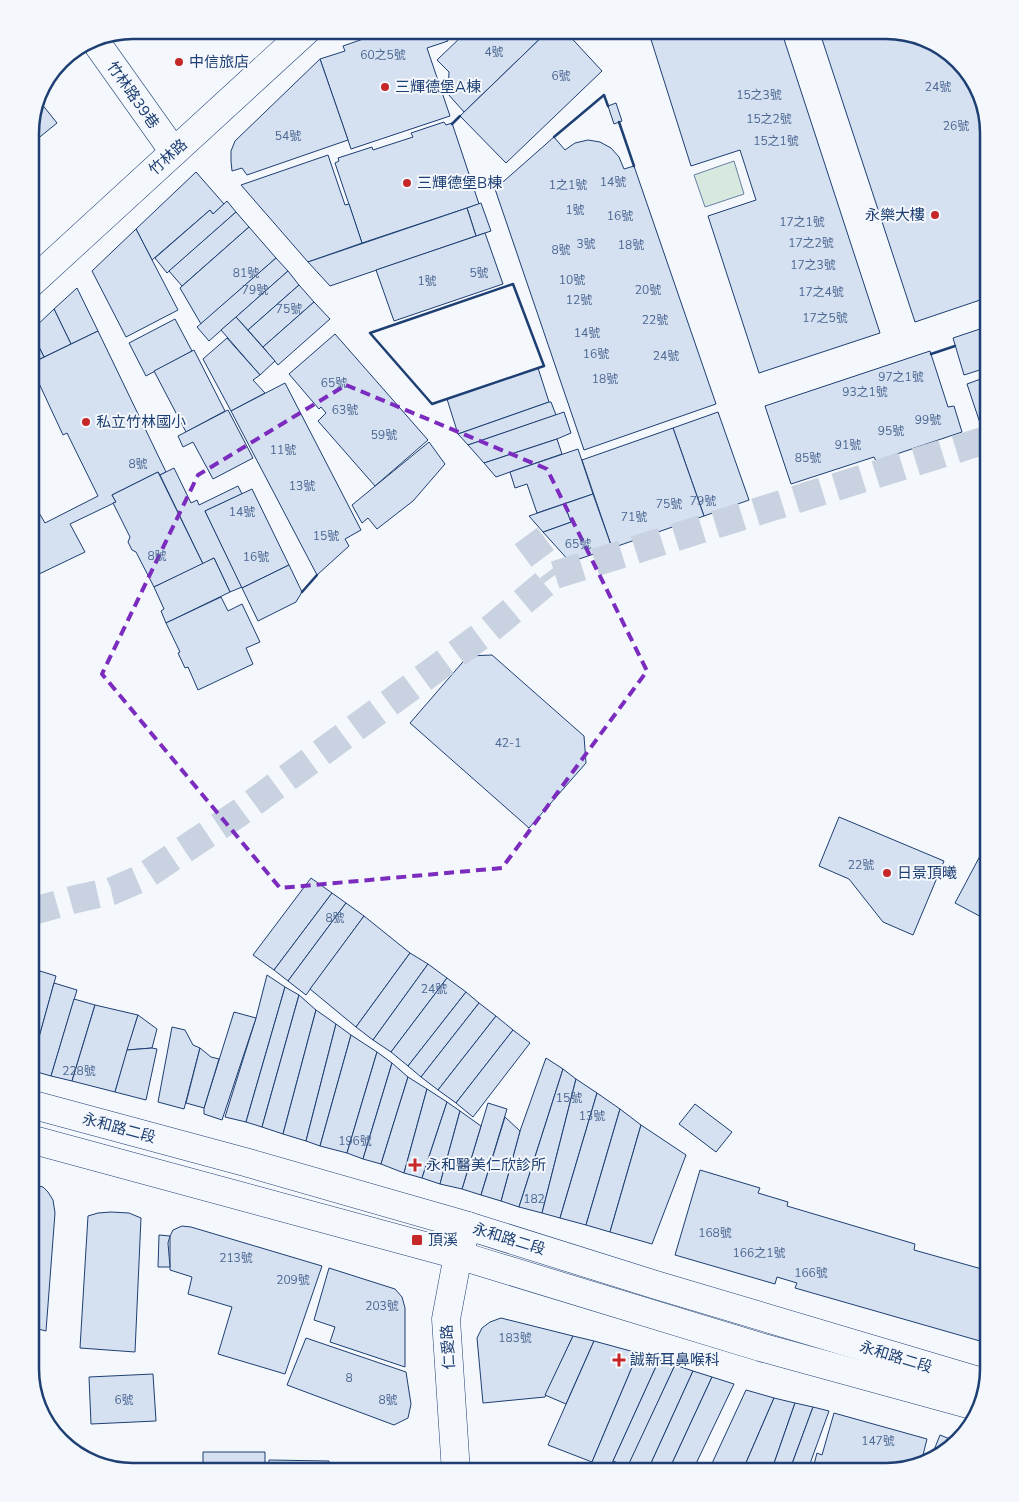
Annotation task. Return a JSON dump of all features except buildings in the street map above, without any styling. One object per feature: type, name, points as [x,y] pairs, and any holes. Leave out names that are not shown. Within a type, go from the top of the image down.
[{"type":"main road","name":"竹林路","points":[[39,276],[297,39]]},
{"type":"main road","name":"竹林路39巷","points":[[98,46],[174,152]]},
{"type":"main road","name":"永和路二段","points":[[39,1106],[245,1162],[468,1226],[682,1293],[979,1381]]},
{"type":"main road","name":"永和路二段","points":[[39,1142],[458,1254],[760,1347],[972,1406]]},
{"type":"main road","name":"仁愛路","points":[[455,1463],[446,1319],[458,1254],[468,1226]]},
{"type":"highlighted area","points":[[346,385],[547,469],[647,671],[502,868],[280,888],[102,674],[198,475]]},
{"type":"shaded area","points":[[734,161],[744,194],[705,207],[694,175]]},
{"type":"tunnel","points":[[39,909],[112,891],[140,879],[239,813],[489,630],[555,575],[980,442]]},
{"type":"tunnel","points":[[526,536],[555,575]]},
{"type":"wall","points":[[554,137],[604,95],[608,106]]},
{"type":"wall","points":[[452,124],[460,116]]},
{"type":"wall","points":[[619,122],[634,166]]},
{"type":"wall","points":[[513,284],[544,366],[432,404],[370,333],[513,284]]},
{"type":"wall","points":[[931,354],[955,346]]},
{"type":"wall","points":[[302,592],[317,575]]},
{"type":"place","name":"中信旅店","points":[[179,62]]},
{"type":"place","name":"三輝德堡A棟","points":[[385,87]]},
{"type":"place","name":"三輝德堡B棟","points":[[407,183]]},
{"type":"place","name":"永樂大樓","points":[[935,215]]},
{"type":"place","name":"私立竹林國小","points":[[86,422]]},
{"type":"place","name":"日景頂曦","points":[[887,873]]},
{"type":"place","name":"永和醫美仁欣診所","points":[[415,1165]]},
{"type":"place","name":"頂溪","points":[[417,1240]]},
{"type":"place","name":"誠新耳鼻喉科","points":[[619,1360]]}]
